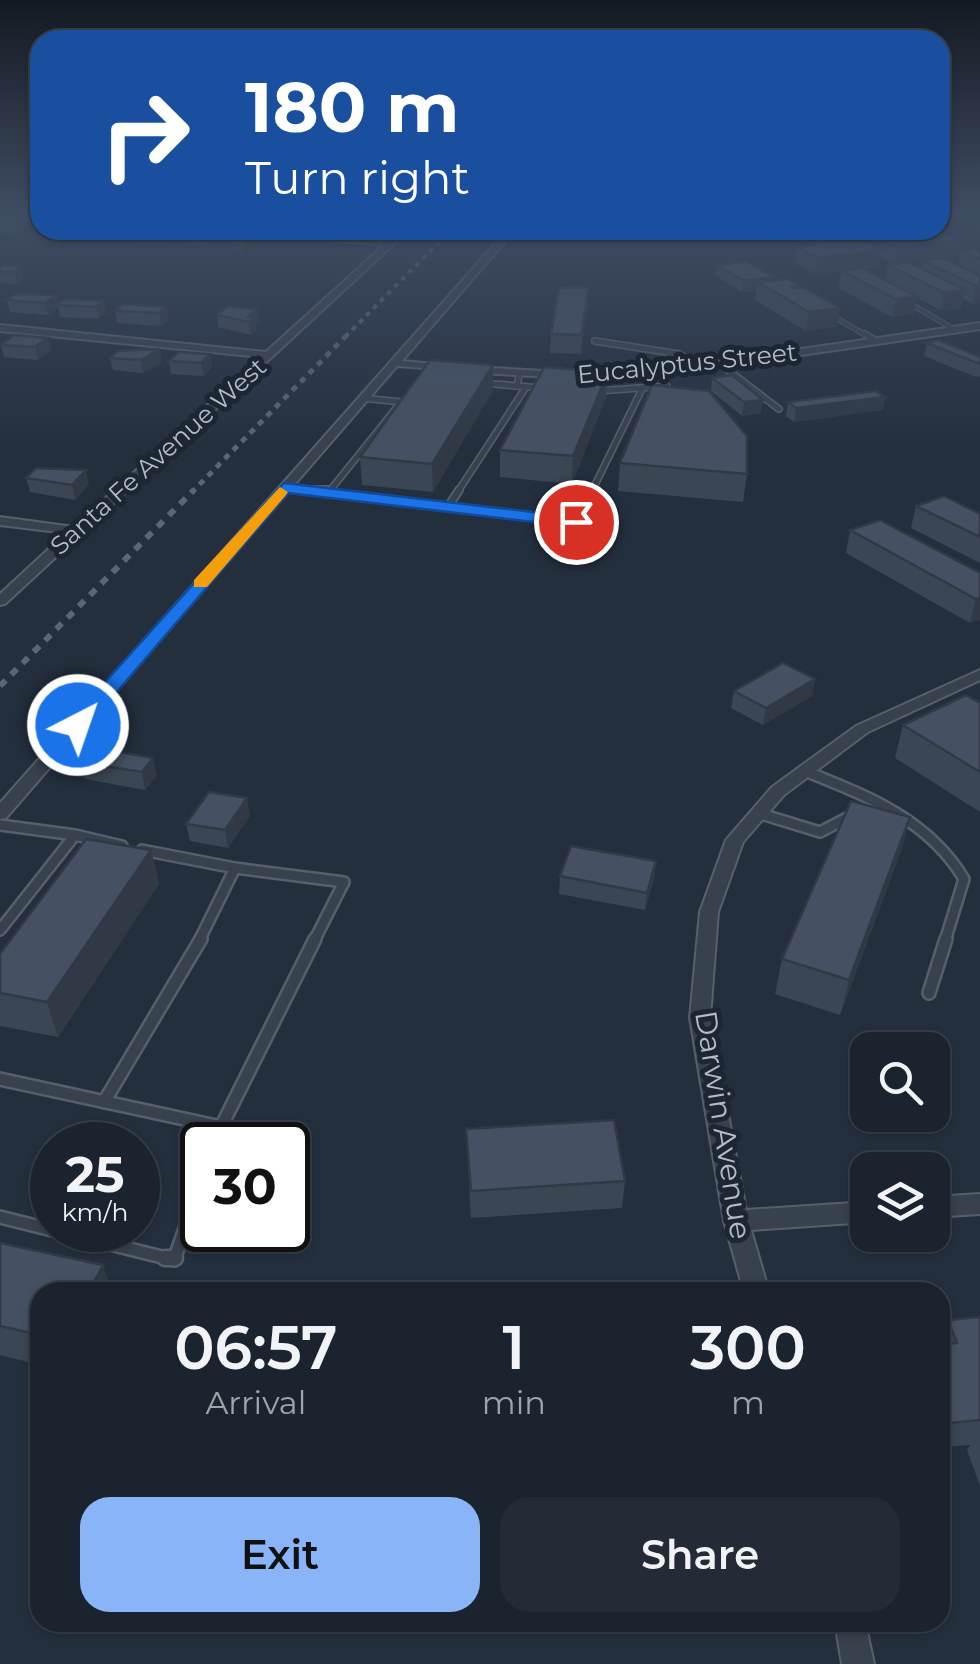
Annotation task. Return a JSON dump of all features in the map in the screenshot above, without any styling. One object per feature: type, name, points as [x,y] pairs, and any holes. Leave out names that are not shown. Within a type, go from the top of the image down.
[{"type":"street","name":"Santa Fe Avenue West","points":[[0,601],[339,291]]},
{"type":"street","points":[[0,814],[457,291]]},
{"type":"street","name":"Eucalyptus Street","points":[[393,363],[521,383],[700,367],[980,326]]},
{"type":"street","points":[[0,328],[269,355]]},
{"type":"street","points":[[0,521],[76,531]]},
{"type":"street","name":"Darwin Avenue","points":[[753,1282],[736,1221],[700,1018],[709,912],[735,840],[778,790],[862,729],[980,674]]},
{"type":"street","points":[[950,1206],[980,1204]]},
{"type":"street","points":[[736,1221],[850,1213]]},
{"type":"street","points":[[852,1632],[858,1664]]},
{"type":"lane","points":[[899,297],[955,330]]},
{"type":"lane","points":[[822,309],[876,341]]},
{"type":"lane","points":[[595,341],[679,354],[700,367]]},
{"type":"lane","points":[[720,364],[778,409]]},
{"type":"lane","points":[[587,390],[641,391],[666,386],[656,371]]},
{"type":"lane","points":[[481,383],[556,388]]},
{"type":"lane","points":[[448,507],[521,383]]},
{"type":"lane","points":[[328,493],[410,391]]},
{"type":"lane","points":[[284,488],[576,522],[641,391]]},
{"type":"lane","points":[[362,398],[401,402]]},
{"type":"lane","points":[[805,771],[908,818],[954,859],[964,879],[929,994]]},
{"type":"lane","points":[[758,814],[820,832],[834,829],[870,799]]},
{"type":"lane","points":[[0,824],[235,868],[344,882],[224,1122]]},
{"type":"lane","points":[[0,930],[76,836]]},
{"type":"lane","points":[[104,1102],[207,928],[235,868]]},
{"type":"lane","points":[[0,1079],[194,1122]]},
{"type":"lane","points":[[0,1217],[30,1224]]},
{"type":"lane","points":[[142,1252],[174,1260],[180,1243]]},
{"type":"building","points":[[558,291],[588,291],[582,335],[551,334]]},
{"type":"building","points":[[773,291],[809,291],[840,308],[809,312]]},
{"type":"building","points":[[880,291],[905,291],[917,297],[896,299]]},
{"type":"building","points":[[16,294],[56,295],[45,303],[7,300]]},
{"type":"building","points":[[65,299],[104,301],[96,307],[57,305]]},
{"type":"building","points":[[123,304],[166,307],[159,313],[115,311]]},
{"type":"building","points":[[228,306],[257,309],[248,317],[255,317],[249,322],[217,315]]},
{"type":"building","points":[[14,335],[48,338],[35,347],[1,345]]},
{"type":"building","points":[[938,340],[980,357],[980,364],[927,343]]},
{"type":"building","points":[[160,349],[141,360],[110,358],[118,351]]},
{"type":"building","points":[[179,352],[210,354],[201,363],[169,361]]},
{"type":"building","points":[[430,360],[493,365],[432,464],[360,457]]},
{"type":"building","points":[[544,367],[608,372],[573,456],[500,450]]},
{"type":"building","points":[[732,375],[763,400],[744,402],[712,378]]},
{"type":"building","points":[[652,385],[709,391],[747,436],[747,474],[620,463]]},
{"type":"building","points":[[876,391],[885,397],[796,408],[788,402]]},
{"type":"building","points":[[36,468],[86,470],[72,485],[26,478]]},
{"type":"building","points":[[944,496],[980,514],[980,537],[916,506]]},
{"type":"building","points":[[880,520],[980,573],[980,598],[850,530]]},
{"type":"building","points":[[783,663],[815,679],[766,708],[734,691]]},
{"type":"building","points":[[966,695],[980,703],[980,772],[903,725]]},
{"type":"building","points":[[92,747],[153,758],[142,772],[80,762]]},
{"type":"building","points":[[209,792],[247,798],[225,830],[186,824]]},
{"type":"building","points":[[851,801],[910,817],[849,980],[782,959]]},
{"type":"building","points":[[86,839],[151,850],[47,1002],[0,993],[0,954]]},
{"type":"building","points":[[571,846],[656,861],[647,893],[560,876]]},
{"type":"building","points":[[614,1120],[625,1181],[471,1191],[466,1129]]},
{"type":"building","points":[[0,1243],[103,1265],[94,1282],[30,1282],[30,1333],[0,1326]]},
{"type":"building","points":[[980,1317],[980,1420],[950,1423],[950,1343],[957,1343],[950,1320]]},
{"type":"railway","points":[[345,337],[391,291]]},
{"type":"railway","points":[[191,493],[348,334]]},
{"type":"railway","points":[[0,686],[194,490]]},
{"type":"slow traffic","points":[[201,584],[280,492]]},
{"type":"route","points":[[78,725],[284,488],[576,522]]}]
